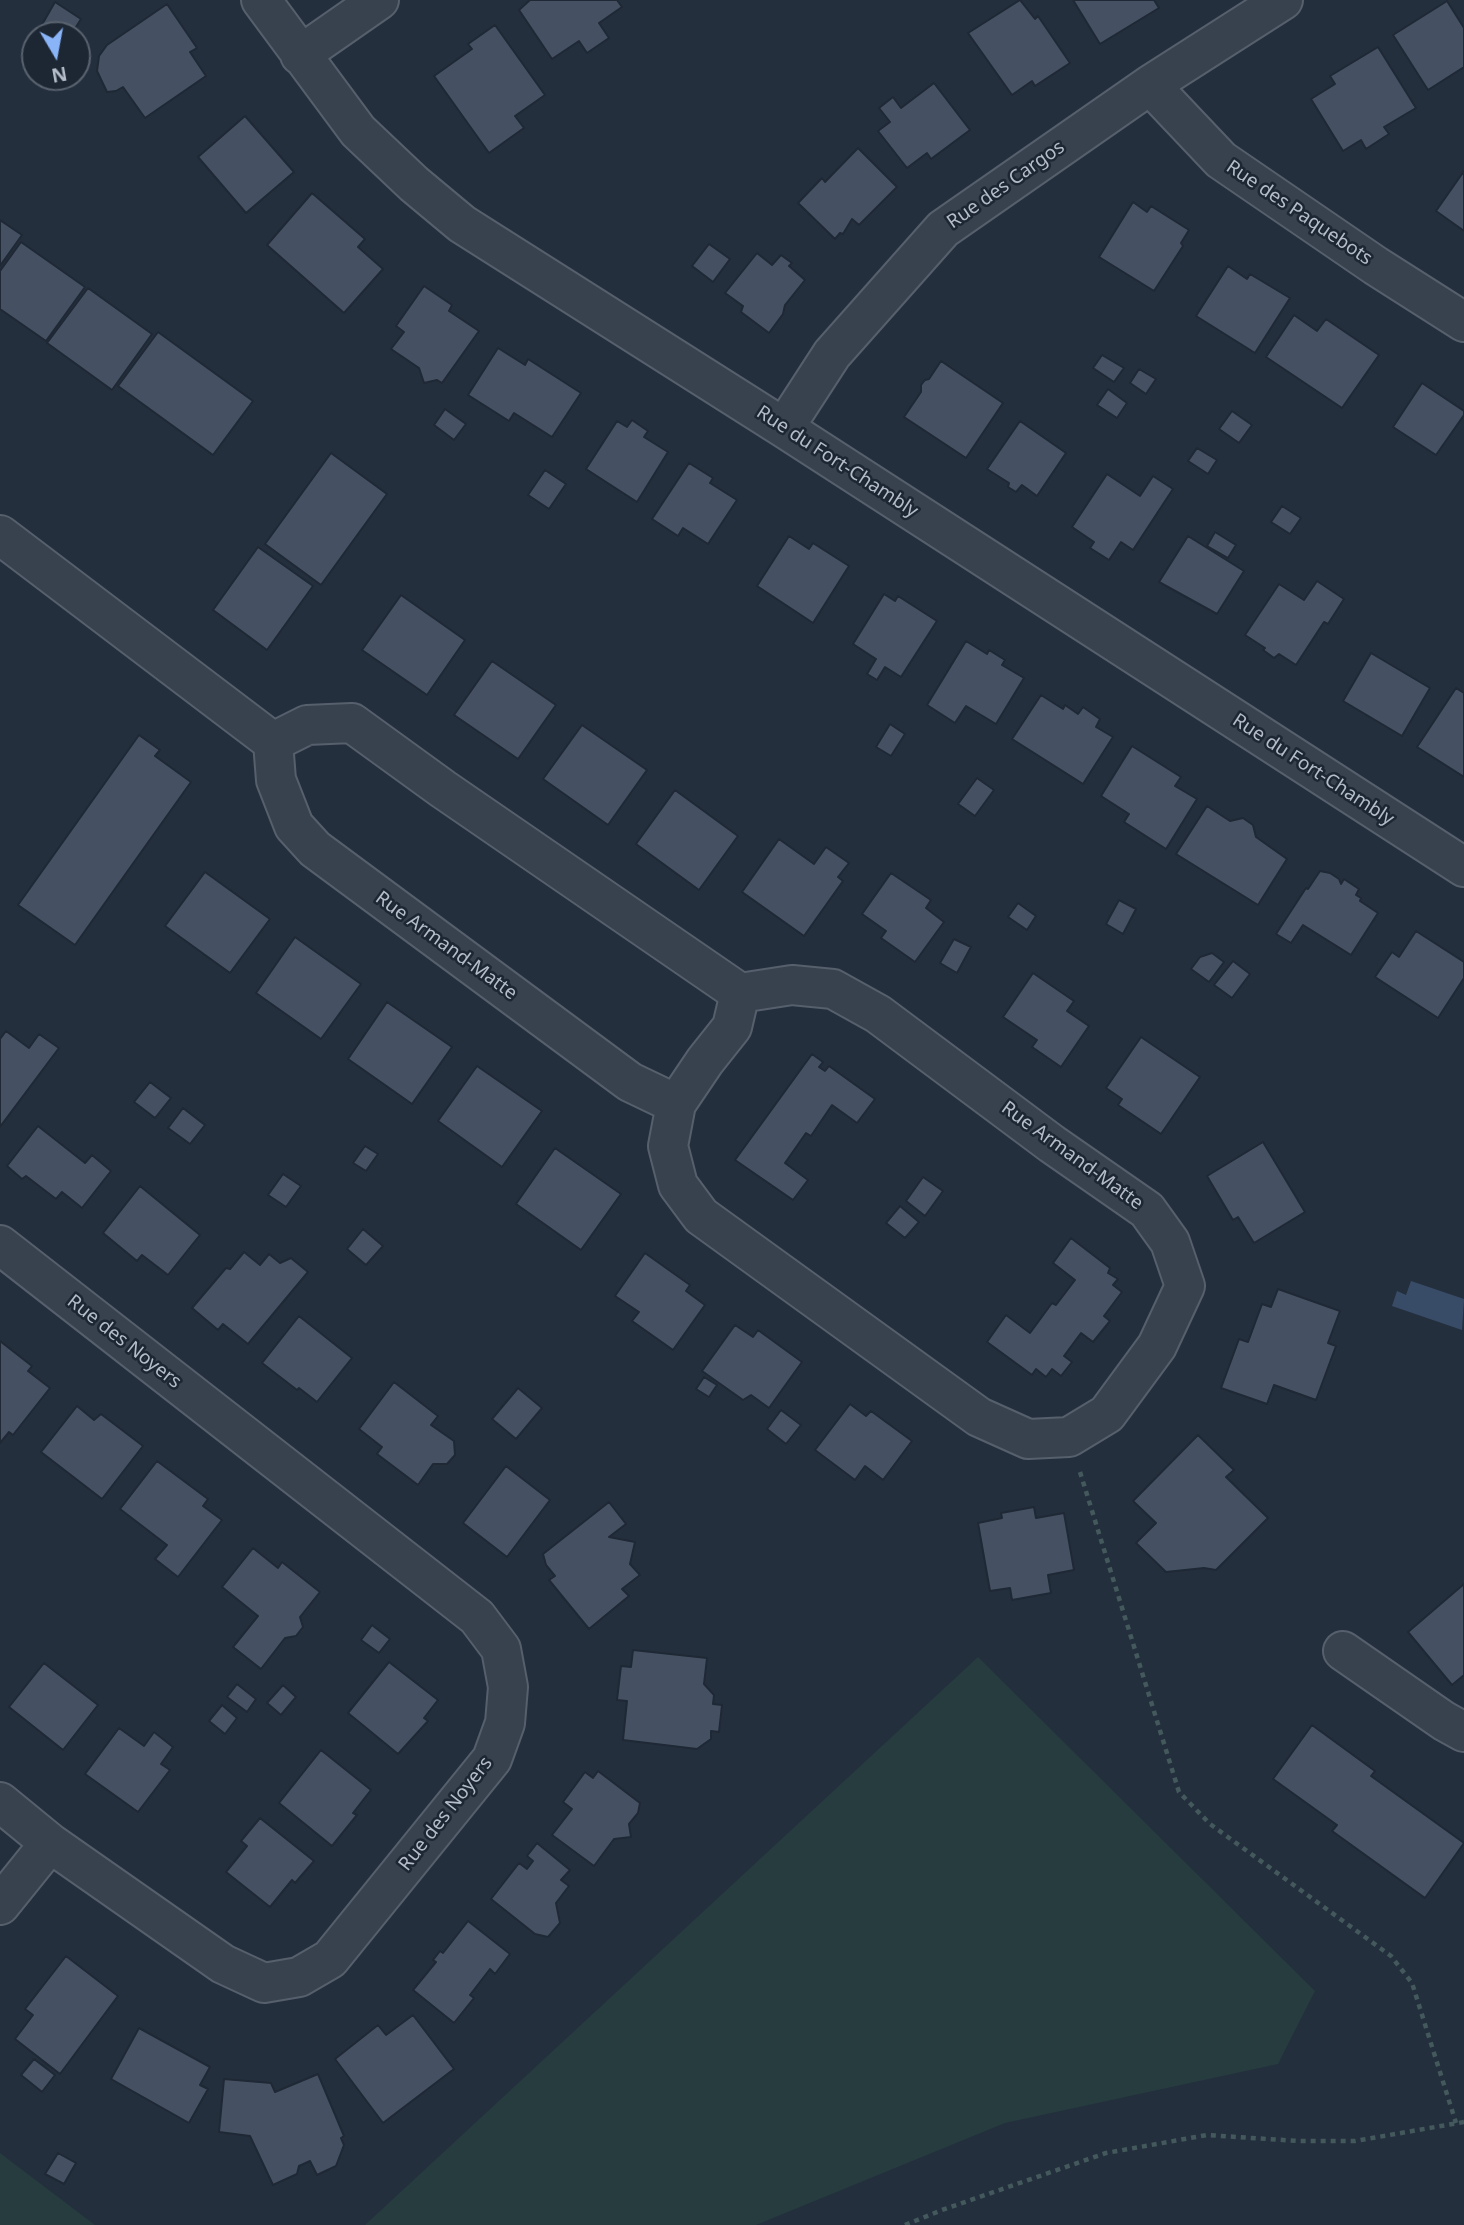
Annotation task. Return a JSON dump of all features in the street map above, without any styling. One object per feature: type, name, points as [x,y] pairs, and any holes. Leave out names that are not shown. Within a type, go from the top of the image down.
[{"type":"street","name":"Rue du Fort-Chambly","points":[[261,0],[358,131],[414,184],[462,224],[784,428],[1464,867]]},
{"type":"street","points":[[300,55],[379,0]]},
{"type":"street","name":"Rue des Cargos","points":[[784,428],[832,355],[943,229],[1150,85],[1283,0]]},
{"type":"street","name":"Rue des Paquebots","points":[[1150,85],[1220,159],[1376,266],[1464,322]]},
{"type":"street","points":[[0,535],[273,743],[307,725],[352,723],[443,789],[740,993]]},
{"type":"street","name":"Rue Armand-Matte","points":[[273,743],[276,780],[294,825],[314,849],[630,1082],[676,1104]]},
{"type":"street","name":"Rue Armand-Matte","points":[[792,985],[833,989],[878,1014],[1052,1144],[1147,1210],[1170,1242],[1185,1286],[1157,1346],[1107,1414],[1069,1437],[1028,1439],[979,1418],[701,1216],[678,1185],[668,1146],[676,1104],[732,1027],[740,993],[792,985]]},
{"type":"street","name":"Rue des Noyers","points":[[0,1245],[477,1617],[501,1649],[508,1687],[505,1723],[492,1759],[330,1959],[299,1977],[264,1983],[223,1964],[50,1843],[0,1802]]},
{"type":"street","points":[[1343,1651],[1464,1732]]},
{"type":"street","points":[[0,1905],[50,1843]]},
{"type":"path","points":[[1069,1437],[1179,1791],[1210,1825],[1391,1956],[1412,1983],[1456,2123]]},
{"type":"path","points":[[905,2225],[1106,2153],[1207,2135],[1298,2141],[1355,2141],[1464,2122]]},
{"type":"green space","points":[[978,1657],[1315,1991],[1278,2064],[1005,2123],[756,2225],[365,2225]]},
{"type":"green space","points":[[0,2153],[95,2225],[0,2225]]},
{"type":"water","points":[[1411,1281],[1464,1299],[1462,1330],[1392,1306],[1397,1291],[1406,1295]]},
{"type":"building","points":[[530,0],[617,0],[622,7],[599,23],[609,38],[587,53],[579,41],[552,59],[519,10]]},
{"type":"building","points":[[1020,0],[1035,19],[1038,16],[1070,63],[1035,86],[1032,81],[1012,95],[968,33]]},
{"type":"building","points":[[1073,0],[1154,0],[1159,8],[1100,44]]},
{"type":"building","points":[[1447,1],[1464,28],[1464,67],[1428,90],[1393,35]]},
{"type":"building","points":[[55,2],[81,19],[80,21],[44,21]]},
{"type":"building","points":[[167,4],[197,48],[190,52],[206,76],[145,118],[123,87],[107,92],[97,71],[99,56],[107,45]]},
{"type":"building","points":[[495,25],[545,95],[515,116],[524,128],[489,153],[434,76],[472,49],[468,44]]},
{"type":"building","points":[[1378,47],[1416,108],[1384,127],[1389,134],[1366,149],[1361,140],[1343,151],[1311,99],[1335,84],[1330,76]]},
{"type":"building","points":[[934,83],[970,130],[931,159],[927,153],[907,168],[878,131],[890,122],[879,108],[893,97],[901,108]]},
{"type":"building","points":[[245,116],[294,172],[246,213],[198,157]]},
{"type":"building","points":[[858,148],[897,187],[859,225],[852,219],[843,234],[840,233],[835,239],[798,203],[822,178],[825,182]]},
{"type":"building","points":[[1464,171],[1464,231],[1436,211]]},
{"type":"building","points":[[312,193],[365,239],[358,247],[383,269],[344,313],[267,245]]},
{"type":"building","points":[[1133,202],[1147,212],[1151,206],[1189,230],[1181,243],[1183,246],[1154,291],[1099,257]]},
{"type":"building","points":[[0,220],[22,235],[0,266]]},
{"type":"building","points":[[21,242],[85,287],[46,341],[0,309],[0,271]]},
{"type":"building","points":[[709,244],[730,259],[713,282],[692,266]]},
{"type":"building","points":[[757,253],[772,265],[781,255],[792,263],[789,266],[805,280],[785,305],[783,314],[769,333],[741,312],[743,306],[725,293]]},
{"type":"building","points":[[1228,266],[1247,279],[1250,274],[1290,298],[1255,353],[1196,316]]},
{"type":"building","points":[[424,286],[452,305],[449,311],[479,331],[442,383],[437,380],[424,383],[419,368],[391,349],[404,332],[396,326]]},
{"type":"building","points":[[88,288],[152,334],[112,390],[47,343]]},
{"type":"building","points":[[1294,315],[1317,331],[1326,319],[1379,355],[1342,408],[1266,357]]},
{"type":"building","points":[[158,332],[253,401],[213,455],[118,386]]},
{"type":"building","points":[[498,348],[525,365],[528,359],[581,393],[552,437],[514,413],[509,421],[468,395]]},
{"type":"building","points":[[1102,355],[1124,368],[1114,382],[1093,368]]},
{"type":"building","points":[[941,361],[1003,403],[966,458],[904,417],[921,392],[921,385],[929,379]]},
{"type":"building","points":[[1139,369],[1156,379],[1146,394],[1130,383]]},
{"type":"building","points":[[1422,383],[1464,411],[1464,415],[1436,455],[1393,427]]},
{"type":"building","points":[[1108,389],[1127,403],[1117,418],[1097,405]]},
{"type":"building","points":[[445,409],[466,424],[454,440],[434,425]]},
{"type":"building","points":[[1232,411],[1252,425],[1239,443],[1219,429]]},
{"type":"building","points":[[632,420],[648,431],[644,437],[668,452],[637,502],[586,469],[617,421],[627,427]]},
{"type":"building","points":[[1020,421],[1066,453],[1037,496],[1022,485],[1016,492],[1008,487],[1009,483],[987,469]]},
{"type":"building","points":[[1197,448],[1217,460],[1208,474],[1188,461]]},
{"type":"building","points":[[331,453],[387,494],[321,585],[265,544]]},
{"type":"building","points":[[689,463],[713,478],[710,483],[737,500],[708,544],[683,528],[678,536],[652,519]]},
{"type":"building","points":[[545,470],[566,484],[549,509],[528,495]]},
{"type":"building","points":[[1107,474],[1140,496],[1153,476],[1173,489],[1133,550],[1121,542],[1109,560],[1090,548],[1094,542],[1072,527]]},
{"type":"building","points":[[1282,506],[1301,518],[1290,534],[1271,522]]},
{"type":"building","points":[[1215,532],[1236,545],[1228,558],[1207,546]]},
{"type":"building","points":[[789,536],[809,549],[813,543],[849,566],[813,623],[757,586]]},
{"type":"building","points":[[1188,536],[1244,571],[1217,614],[1159,582]]},
{"type":"building","points":[[258,547],[313,586],[267,650],[213,610]]},
{"type":"building","points":[[1317,581],[1344,599],[1328,624],[1324,622],[1296,665],[1279,654],[1274,658],[1263,650],[1265,648],[1245,635],[1279,584],[1304,600]]},
{"type":"building","points":[[884,594],[895,601],[898,596],[937,621],[901,677],[885,667],[877,680],[867,674],[876,659],[853,644]]},
{"type":"building","points":[[401,595],[465,640],[427,695],[362,650]]},
{"type":"building","points":[[966,641],[987,654],[989,650],[1005,660],[1002,665],[1024,678],[996,724],[966,706],[955,723],[927,705]]},
{"type":"building","points":[[1371,653],[1430,688],[1402,736],[1343,701]]},
{"type":"building","points":[[492,661],[556,705],[518,759],[454,715]]},
{"type":"building","points":[[1456,688],[1464,693],[1464,777],[1417,747]]},
{"type":"building","points":[[1041,695],[1063,709],[1065,705],[1078,714],[1083,707],[1100,719],[1096,727],[1113,737],[1083,784],[1012,739]]},
{"type":"building","points":[[890,724],[905,734],[891,756],[876,747]]},
{"type":"building","points":[[582,725],[647,770],[608,825],[543,779]]},
{"type":"building","points":[[139,735],[160,750],[155,756],[191,782],[75,945],[18,905]]},
{"type":"building","points":[[1132,746],[1181,777],[1175,786],[1197,799],[1166,849],[1124,822],[1129,814],[1101,796]]},
{"type":"building","points":[[977,778],[994,790],[975,816],[958,804]]},
{"type":"building","points":[[675,790],[738,836],[699,890],[636,844]]},
{"type":"building","points":[[1207,806],[1230,821],[1243,818],[1253,825],[1256,837],[1287,859],[1258,905],[1176,854]]},
{"type":"building","points":[[779,839],[814,864],[826,847],[849,863],[838,877],[843,881],[804,936],[742,892]]},
{"type":"building","points":[[1320,871],[1330,873],[1339,879],[1341,884],[1344,879],[1359,889],[1356,895],[1361,898],[1360,901],[1378,913],[1351,955],[1303,925],[1291,943],[1276,934]]},
{"type":"building","points":[[205,872],[270,919],[230,973],[165,926]]},
{"type":"building","points":[[891,873],[931,900],[926,908],[944,922],[915,962],[881,938],[886,931],[862,914]]},
{"type":"building","points":[[1119,900],[1136,909],[1123,934],[1106,924]]},
{"type":"building","points":[[1018,903],[1036,916],[1027,930],[1008,917]]},
{"type":"building","points":[[1416,931],[1464,962],[1464,978],[1438,1018],[1375,977],[1392,952],[1399,957]]},
{"type":"building","points":[[295,937],[361,984],[321,1039],[256,993]]},
{"type":"building","points":[[954,939],[971,947],[957,973],[940,963]]},
{"type":"building","points":[[1212,953],[1224,962],[1209,982],[1191,969],[1200,957]]},
{"type":"building","points":[[1233,961],[1250,974],[1232,998],[1214,985]]},
{"type":"building","points":[[1033,973],[1074,1001],[1067,1011],[1089,1026],[1061,1067],[1032,1047],[1037,1040],[1003,1017]]},
{"type":"building","points":[[387,1002],[452,1047],[412,1104],[348,1059]]},
{"type":"building","points":[[6,1031],[29,1048],[39,1034],[59,1048],[0,1127],[0,1039]]},
{"type":"building","points":[[1141,1037],[1200,1077],[1161,1134],[1118,1105],[1122,1099],[1106,1088]]},
{"type":"building","points":[[812,1054],[823,1062],[819,1067],[825,1071],[829,1066],[875,1099],[857,1123],[832,1105],[811,1136],[806,1133],[785,1163],[808,1180],[793,1200],[735,1160]]},
{"type":"building","points":[[477,1066],[542,1111],[502,1167],[438,1121]]},
{"type":"building","points":[[150,1082],[171,1098],[155,1118],[134,1102]]},
{"type":"building","points":[[183,1108],[205,1125],[190,1144],[168,1128]]},
{"type":"building","points":[[38,1126],[85,1163],[92,1155],[111,1171],[82,1208],[62,1192],[56,1199],[26,1176],[22,1179],[7,1166]]},
{"type":"building","points":[[1263,1142],[1305,1212],[1254,1243],[1238,1217],[1233,1220],[1207,1176]]},
{"type":"building","points":[[365,1146],[378,1154],[366,1171],[353,1163]]},
{"type":"building","points":[[555,1148],[621,1194],[581,1250],[516,1204]]},
{"type":"building","points":[[283,1174],[301,1186],[286,1207],[268,1195]]},
{"type":"building","points":[[923,1177],[943,1191],[925,1216],[906,1201]]},
{"type":"building","points":[[140,1186],[200,1235],[168,1275],[142,1255],[137,1261],[103,1233]]},
{"type":"building","points":[[900,1206],[919,1222],[905,1238],[886,1223]]},
{"type":"building","points":[[363,1229],[383,1246],[366,1265],[347,1249]]},
{"type":"building","points":[[1071,1238],[1110,1268],[1108,1273],[1118,1279],[1113,1285],[1122,1292],[1104,1316],[1110,1321],[1093,1342],[1081,1333],[1064,1356],[1072,1362],[1061,1376],[1052,1369],[1046,1377],[1036,1369],[1032,1375],[987,1342],[1006,1315],[1030,1333],[1052,1303],[1056,1305],[1075,1280],[1053,1263]]},
{"type":"building","points":[[244,1252],[260,1265],[269,1254],[280,1263],[291,1258],[308,1272],[248,1344],[223,1324],[218,1330],[192,1308],[226,1268],[230,1269]]},
{"type":"building","points":[[645,1253],[690,1285],[686,1291],[705,1305],[673,1350],[632,1321],[639,1312],[615,1296]]},
{"type":"building","points":[[1278,1289],[1340,1311],[1328,1343],[1336,1346],[1316,1400],[1274,1385],[1267,1404],[1221,1388],[1239,1339],[1248,1342],[1262,1304],[1271,1307]]},
{"type":"building","points":[[299,1316],[352,1358],[317,1402],[262,1363]]},
{"type":"building","points":[[735,1325],[753,1337],[758,1330],[802,1362],[769,1408],[751,1395],[743,1400],[702,1371]]},
{"type":"building","points":[[0,1341],[32,1366],[28,1371],[50,1388],[13,1435],[9,1432],[0,1443]]},
{"type":"building","points":[[704,1377],[717,1385],[709,1397],[696,1389]]},
{"type":"building","points":[[394,1382],[438,1416],[431,1425],[454,1441],[455,1455],[447,1464],[433,1464],[418,1485],[377,1454],[382,1447],[359,1429]]},
{"type":"building","points":[[518,1388],[542,1408],[516,1439],[492,1419]]},
{"type":"building","points":[[850,1404],[866,1416],[871,1411],[912,1441],[883,1480],[865,1466],[855,1480],[815,1450]]},
{"type":"building","points":[[77,1406],[94,1420],[101,1414],[143,1446],[102,1499],[41,1452]]},
{"type":"building","points":[[781,1410],[801,1425],[786,1444],[767,1429]]},
{"type":"building","points":[[1198,1435],[1234,1470],[1226,1477],[1268,1518],[1216,1570],[1204,1568],[1166,1572],[1136,1543],[1156,1523],[1133,1501]]},
{"type":"building","points":[[157,1461],[208,1499],[203,1506],[222,1520],[178,1577],[155,1559],[167,1545],[120,1509]]},
{"type":"building","points":[[506,1466],[550,1500],[507,1557],[463,1523]]},
{"type":"building","points":[[609,1502],[626,1524],[609,1537],[635,1542],[630,1564],[640,1575],[622,1589],[629,1596],[589,1629],[549,1580],[555,1576],[546,1565],[543,1554]]},
{"type":"building","points":[[1034,1507],[1036,1518],[1064,1513],[1074,1570],[1048,1575],[1051,1593],[1012,1600],[1010,1588],[990,1591],[978,1523],[1002,1518],[1001,1513]]},
{"type":"building","points":[[253,1548],[278,1568],[282,1562],[320,1592],[300,1617],[303,1627],[296,1636],[285,1638],[261,1669],[233,1647],[258,1616],[222,1587]]},
{"type":"building","points":[[1464,1584],[1464,1675],[1452,1685],[1408,1632]]},
{"type":"building","points":[[372,1625],[390,1639],[379,1653],[361,1640]]},
{"type":"building","points":[[633,1650],[707,1658],[704,1684],[714,1695],[713,1704],[722,1705],[719,1732],[711,1731],[711,1739],[697,1749],[623,1740],[627,1701],[617,1700],[621,1666],[631,1667]]},
{"type":"building","points":[[389,1662],[438,1700],[424,1718],[428,1721],[398,1754],[348,1713]]},
{"type":"building","points":[[44,1663],[98,1705],[63,1750],[9,1707]]},
{"type":"building","points":[[237,1684],[256,1699],[247,1712],[227,1697]]},
{"type":"building","points":[[283,1685],[296,1697],[281,1715],[267,1703]]},
{"type":"building","points":[[222,1705],[237,1718],[225,1734],[209,1721]]},
{"type":"building","points":[[1312,1725],[1375,1771],[1371,1776],[1464,1843],[1425,1898],[1332,1831],[1337,1825],[1273,1779]]},
{"type":"building","points":[[119,1728],[144,1746],[154,1732],[173,1747],[161,1764],[170,1770],[138,1812],[85,1774]]},
{"type":"building","points":[[321,1750],[371,1790],[353,1813],[357,1815],[332,1846],[279,1803]]},
{"type":"building","points":[[598,1771],[640,1803],[638,1813],[629,1824],[631,1837],[614,1839],[594,1866],[552,1835],[572,1809],[563,1802],[585,1772],[593,1778]]},
{"type":"building","points":[[260,1818],[314,1861],[295,1883],[292,1880],[270,1907],[226,1872],[247,1846],[241,1841]]},
{"type":"building","points":[[537,1843],[570,1870],[561,1880],[569,1886],[556,1903],[560,1923],[548,1937],[535,1934],[491,1899],[519,1863],[527,1869],[533,1861],[527,1856]]},
{"type":"building","points":[[468,1921],[510,1954],[495,1974],[490,1969],[470,1995],[474,1998],[454,2023],[413,1990],[436,1962],[433,1960],[440,1951],[443,1953]]},
{"type":"building","points":[[66,1956],[118,1996],[60,2074],[15,2039],[33,2015],[25,2009]]},
{"type":"building","points":[[413,2015],[454,2069],[383,2123],[335,2059],[378,2025],[386,2035]]},
{"type":"building","points":[[139,2028],[210,2067],[200,2085],[208,2089],[189,2123],[111,2079]]},
{"type":"building","points":[[34,2059],[55,2075],[42,2092],[21,2075]]},
{"type":"building","points":[[318,2074],[344,2136],[341,2138],[344,2145],[336,2166],[317,2175],[310,2161],[299,2166],[297,2174],[273,2185],[250,2136],[219,2132],[224,2079],[271,2083],[275,2092]]},
{"type":"building","points":[[58,2153],[76,2163],[64,2184],[45,2174]]}]
